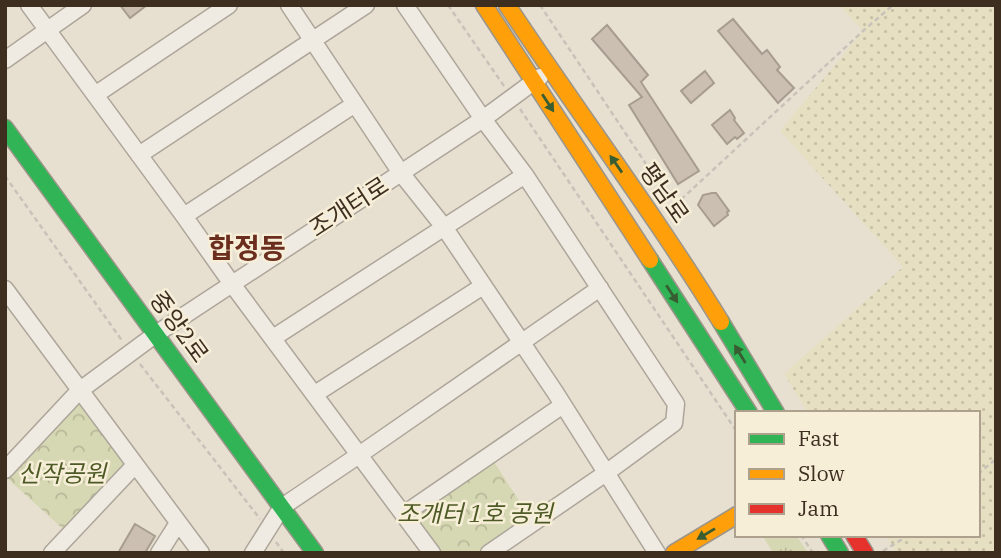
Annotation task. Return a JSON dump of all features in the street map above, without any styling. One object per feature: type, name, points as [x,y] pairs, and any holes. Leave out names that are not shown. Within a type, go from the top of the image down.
[{"type":"main road","name":"평남로","points":[[484,5],[748,411]]},
{"type":"main road","name":"평남로","points":[[507,5],[683,260],[775,411]]},
{"type":"main road","name":"중앙2로","points":[[5,128],[315,553]]},
{"type":"main road","points":[[674,553],[735,516]]},
{"type":"main road","points":[[704,553],[735,534]]},
{"type":"main road","points":[[830,537],[840,553]]},
{"type":"main road","points":[[855,537],[865,553]]},
{"type":"street","points":[[29,5],[432,553]]},
{"type":"street","points":[[5,60],[83,5]]},
{"type":"street","points":[[95,95],[229,5]]},
{"type":"street","points":[[289,5],[401,173],[444,227],[484,286],[657,553]]},
{"type":"street","points":[[139,155],[366,5]]},
{"type":"street","points":[[405,5],[525,175],[676,404],[674,423],[489,553]]},
{"type":"street","name":"조개터로","points":[[5,470],[79,391],[131,352],[483,119],[550,70]]},
{"type":"street","points":[[184,216],[355,104]]},
{"type":"street","points":[[273,338],[525,175]]},
{"type":"street","points":[[315,394],[484,286]]},
{"type":"street","points":[[253,553],[282,507],[600,288]]},
{"type":"street","points":[[5,289],[201,553]]},
{"type":"street","points":[[404,514],[563,405]]},
{"type":"street","points":[[52,553],[135,465]]},
{"type":"street","points":[[159,553],[178,523]]},
{"type":"path","points":[[448,5],[735,429]]},
{"type":"path","points":[[540,5],[674,206]]},
{"type":"path","points":[[649,212],[674,206],[893,5]]},
{"type":"path","points":[[5,176],[131,352],[284,553]]},
{"type":"path","points":[[980,472],[996,459]]},
{"type":"path","points":[[802,537],[813,553]]},
{"type":"path","points":[[880,553],[906,537]]},
{"type":"shaded area","points":[[839,5],[996,5],[996,553],[897,553],[886,537],[980,537],[980,411],[807,411],[784,374],[903,267],[780,131],[863,31]]},
{"type":"green space","name":"신작공원","points":[[80,396],[131,456],[63,529],[7,478]]},
{"type":"green space","name":"조개터 1호 공원","points":[[493,460],[530,518],[481,553],[441,553],[414,514]]},
{"type":"green space","points":[[763,537],[797,537],[808,553],[773,553]]},
{"type":"building","points":[[120,5],[147,5],[130,18]]},
{"type":"building","points":[[733,19],[762,54],[767,50],[780,67],[777,70],[794,88],[778,103],[718,31]]},
{"type":"building","points":[[607,25],[648,75],[641,82],[699,171],[678,184],[629,105],[642,97],[592,39]]},
{"type":"building","points":[[705,71],[714,83],[691,103],[681,91]]},
{"type":"building","points":[[730,110],[744,133],[727,144],[712,125]]},
{"type":"building","points":[[716,193],[729,211],[728,215],[714,226],[698,205],[703,195]]},
{"type":"building","points":[[135,524],[155,536],[145,553],[118,553]]},
{"type":"traffic: fast","points":[[5,128],[315,553]]},
{"type":"traffic: fast","points":[[650,260],[748,411]]},
{"type":"traffic: fast","points":[[721,322],[775,411]]},
{"type":"traffic: fast","points":[[830,537],[840,553]]},
{"type":"traffic: slow","points":[[484,5],[650,260]]},
{"type":"traffic: slow","points":[[507,5],[669,241],[721,322]]},
{"type":"traffic: slow","points":[[674,553],[735,516]]},
{"type":"traffic: jam","points":[[855,537],[865,553]]},
{"type":"district","name":"합정동","points":[[247,248]]}]
